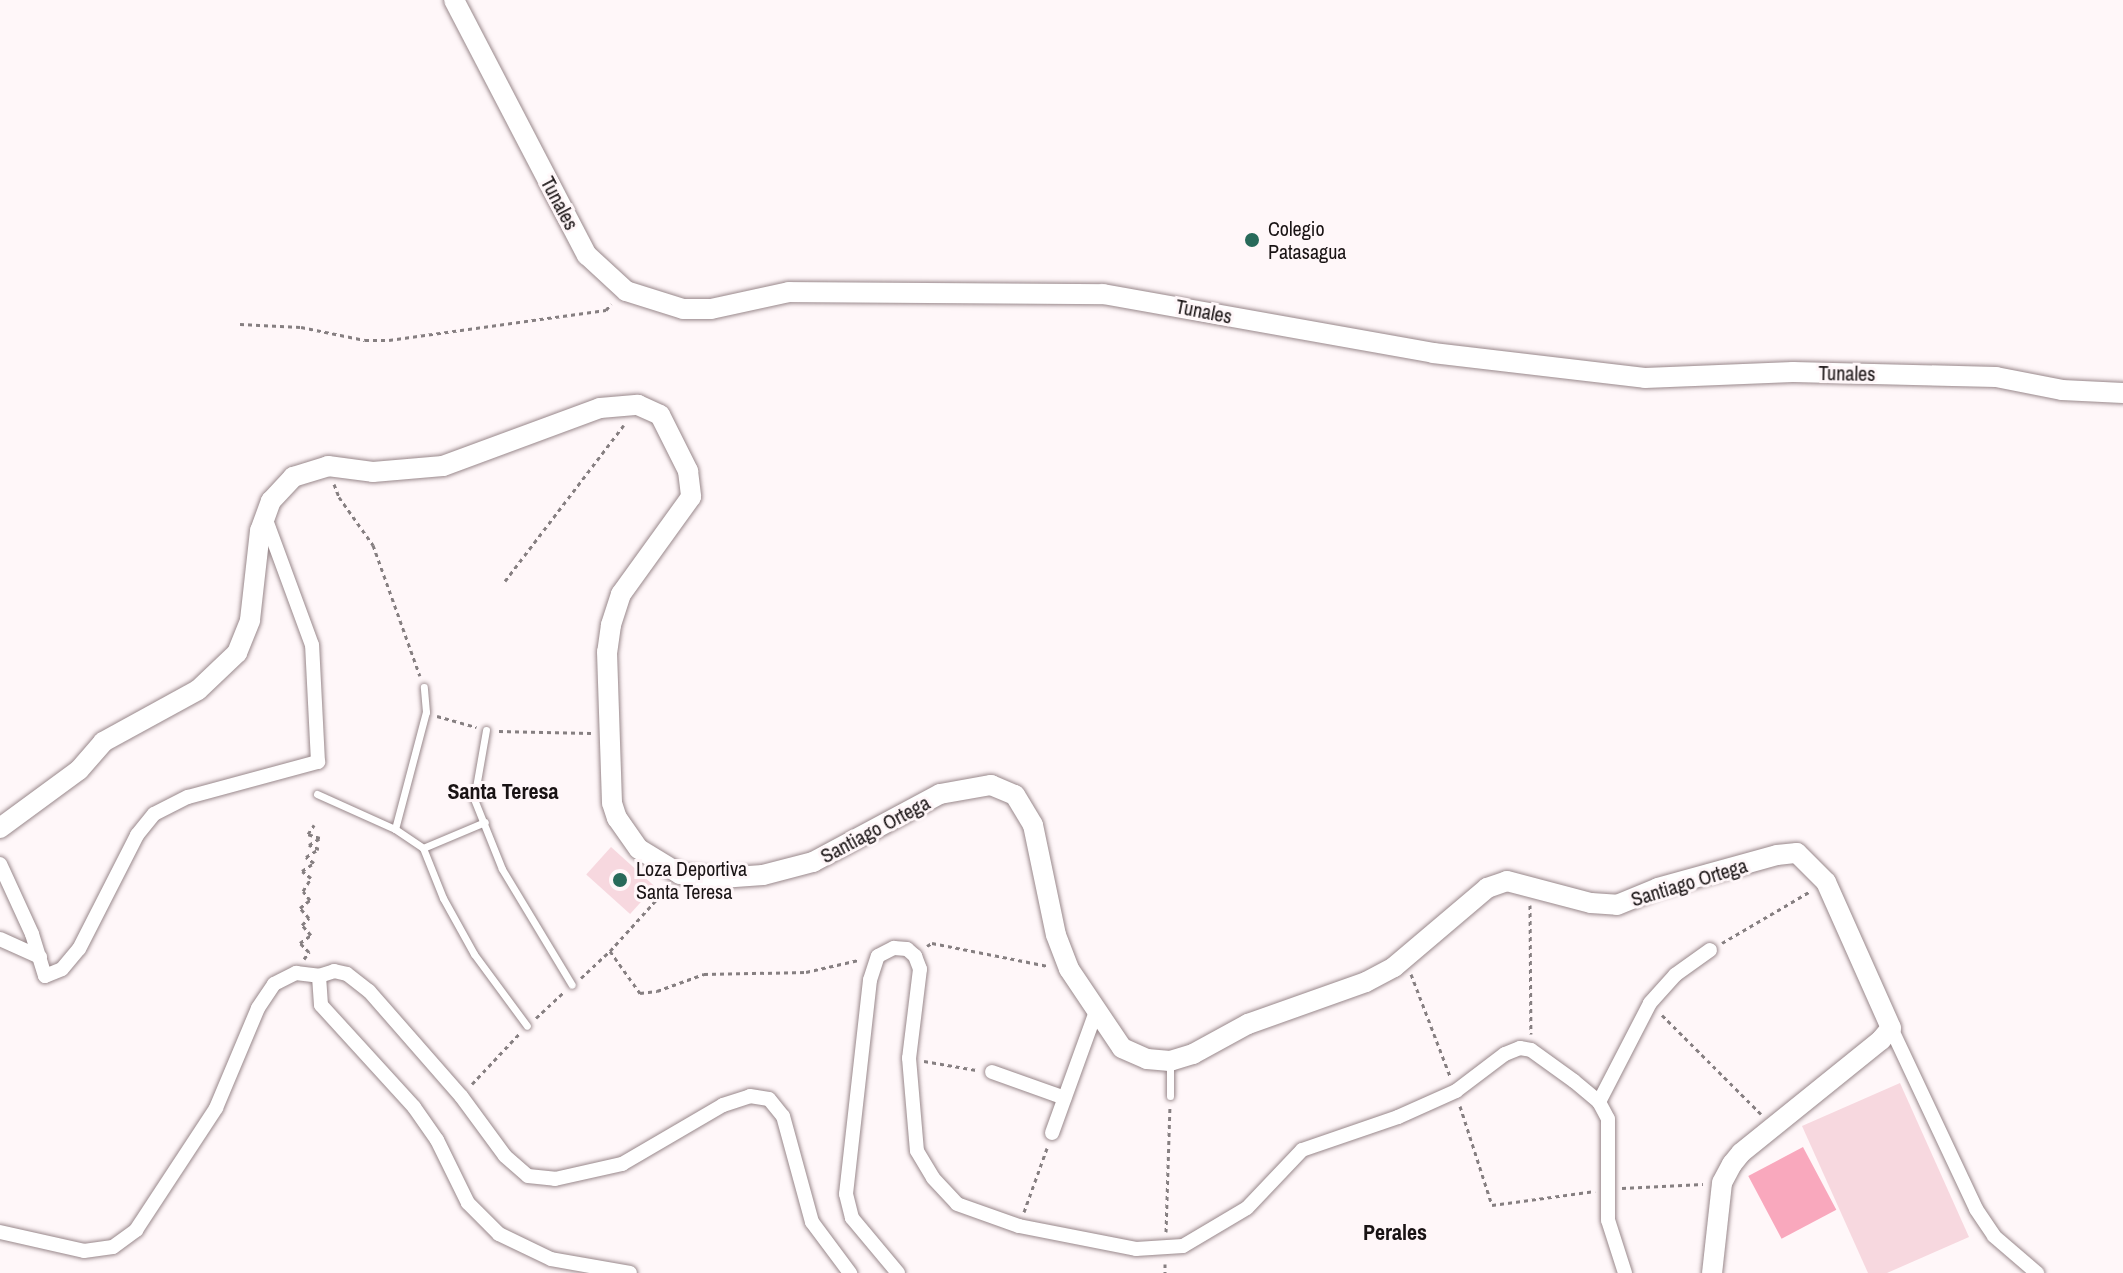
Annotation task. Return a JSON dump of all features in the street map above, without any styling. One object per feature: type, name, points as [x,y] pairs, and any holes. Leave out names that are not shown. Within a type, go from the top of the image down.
[{"type":"street","name":"Tunales","points":[[454,0],[587,255],[626,291],[683,309],[711,309],[789,292],[1103,294],[1433,353],[1645,378],[1793,372],[1996,377],[2062,390],[2123,393]]},
{"type":"street","points":[[0,828],[79,770],[103,742],[198,690],[237,653],[250,620],[265,517],[271,501],[293,477],[328,466],[373,472],[443,466],[600,408],[638,405]]},
{"type":"street","name":"Santiago Ortega","points":[[638,405],[660,415],[688,471],[691,497],[621,594],[607,652],[611,787],[617,818],[639,849],[680,874],[721,878],[763,875],[813,862],[940,794],[991,785],[1015,795],[1033,825],[1056,935],[1069,969],[1095,1014],[1122,1048],[1147,1059],[1170,1061],[1193,1054],[1248,1024],[1366,982],[1394,967],[1487,888],[1507,881],[1591,903],[1617,905],[1658,888],[1777,855],[1797,853],[1826,882],[1891,1028]]},
{"type":"street","points":[[0,864],[40,957],[45,976],[62,969],[79,949],[137,835],[154,814],[188,797],[318,762],[312,645],[265,517]]},
{"type":"street","points":[[0,939],[40,957]]},
{"type":"street","points":[[898,1273],[852,1218],[846,1194],[870,980],[878,956],[894,948],[907,949],[915,956],[920,969],[909,1058],[917,1151],[933,1178],[957,1204],[1019,1226],[1136,1249],[1165,1250],[1183,1246],[1247,1208],[1302,1150],[1398,1117],[1456,1091],[1505,1054],[1520,1048],[1531,1050],[1599,1102],[1608,1119],[1608,1220],[1625,1273]]},
{"type":"street","points":[[1599,1102],[1650,1003],[1675,975],[1710,950]]},
{"type":"street","points":[[0,1232],[84,1251],[113,1247],[136,1230],[216,1108],[258,1008],[274,984],[296,973],[319,976],[334,971],[347,974],[369,991],[461,1096],[505,1156],[528,1176],[555,1179],[622,1164],[723,1105],[750,1096],[769,1099],[783,1116],[812,1222],[850,1273]]},
{"type":"street","points":[[319,976],[321,1005],[414,1107],[437,1140],[468,1203],[499,1234],[551,1259],[630,1273]]},
{"type":"street","points":[[1052,1133],[1095,1014]]},
{"type":"street","points":[[1712,1273],[1722,1183],[1741,1153],[1776,1128],[1881,1040],[1891,1028],[1976,1209],[1994,1236],[2037,1273]]},
{"type":"street","points":[[992,1072],[1065,1098]]},
{"type":"lane","points":[[395,829],[426,712],[424,687]]},
{"type":"lane","points":[[486,730],[474,799],[502,869],[572,985]]},
{"type":"lane","points":[[317,794],[395,829],[423,848],[443,898],[474,954],[527,1026]]},
{"type":"lane","points":[[423,848],[485,822]]},
{"type":"lane","points":[[1170,1061],[1170,1096]]},
{"type":"path","points":[[240,324],[301,327],[365,340],[389,340],[606,310],[626,291]]},
{"type":"path","points":[[505,581],[638,405]]},
{"type":"path","points":[[328,466],[339,497],[373,545],[397,603],[424,687]]},
{"type":"path","points":[[426,712],[486,730],[611,733]]},
{"type":"path","points":[[296,973],[309,952],[300,943],[311,935],[302,925],[309,918],[300,908],[310,900],[303,891],[311,878],[302,871],[314,863],[306,857],[319,849],[309,845],[320,838],[308,834],[314,825]]},
{"type":"path","points":[[1710,950],[1826,882]]},
{"type":"path","points":[[1530,887],[1531,1050]]},
{"type":"path","points":[[915,956],[932,943],[1069,969]]},
{"type":"path","points":[[610,951],[640,993],[657,991],[704,974],[806,972],[878,956]]},
{"type":"path","points":[[1650,1003],[1776,1128]]},
{"type":"path","points":[[909,1058],[992,1072]]},
{"type":"path","points":[[1165,1273],[1170,1096]]},
{"type":"path","points":[[1019,1226],[1052,1133]]},
{"type":"path","points":[[1492,1205],[1607,1189],[1722,1183]]},
{"type":"shaded area","name":"Loza Deportiva Santa Teresa","points":[[611,847],[655,886],[630,914],[586,874]]},
{"type":"shaded area","points":[[1900,1083],[1969,1237],[1887,1273],[1868,1273],[1802,1126]]},
{"type":"building","points":[[1803,1147],[1836,1210],[1782,1239],[1748,1176]]},
{"type":"place","name":"Colegio Patasagua","points":[[1252,240]]},
{"type":"place","name":"Loza Deportiva Santa Teresa","points":[[620,880]]},
{"type":"district","name":"Santa Teresa","points":[[503,792]]},
{"type":"district","name":"Perales","points":[[1395,1233]]}]
